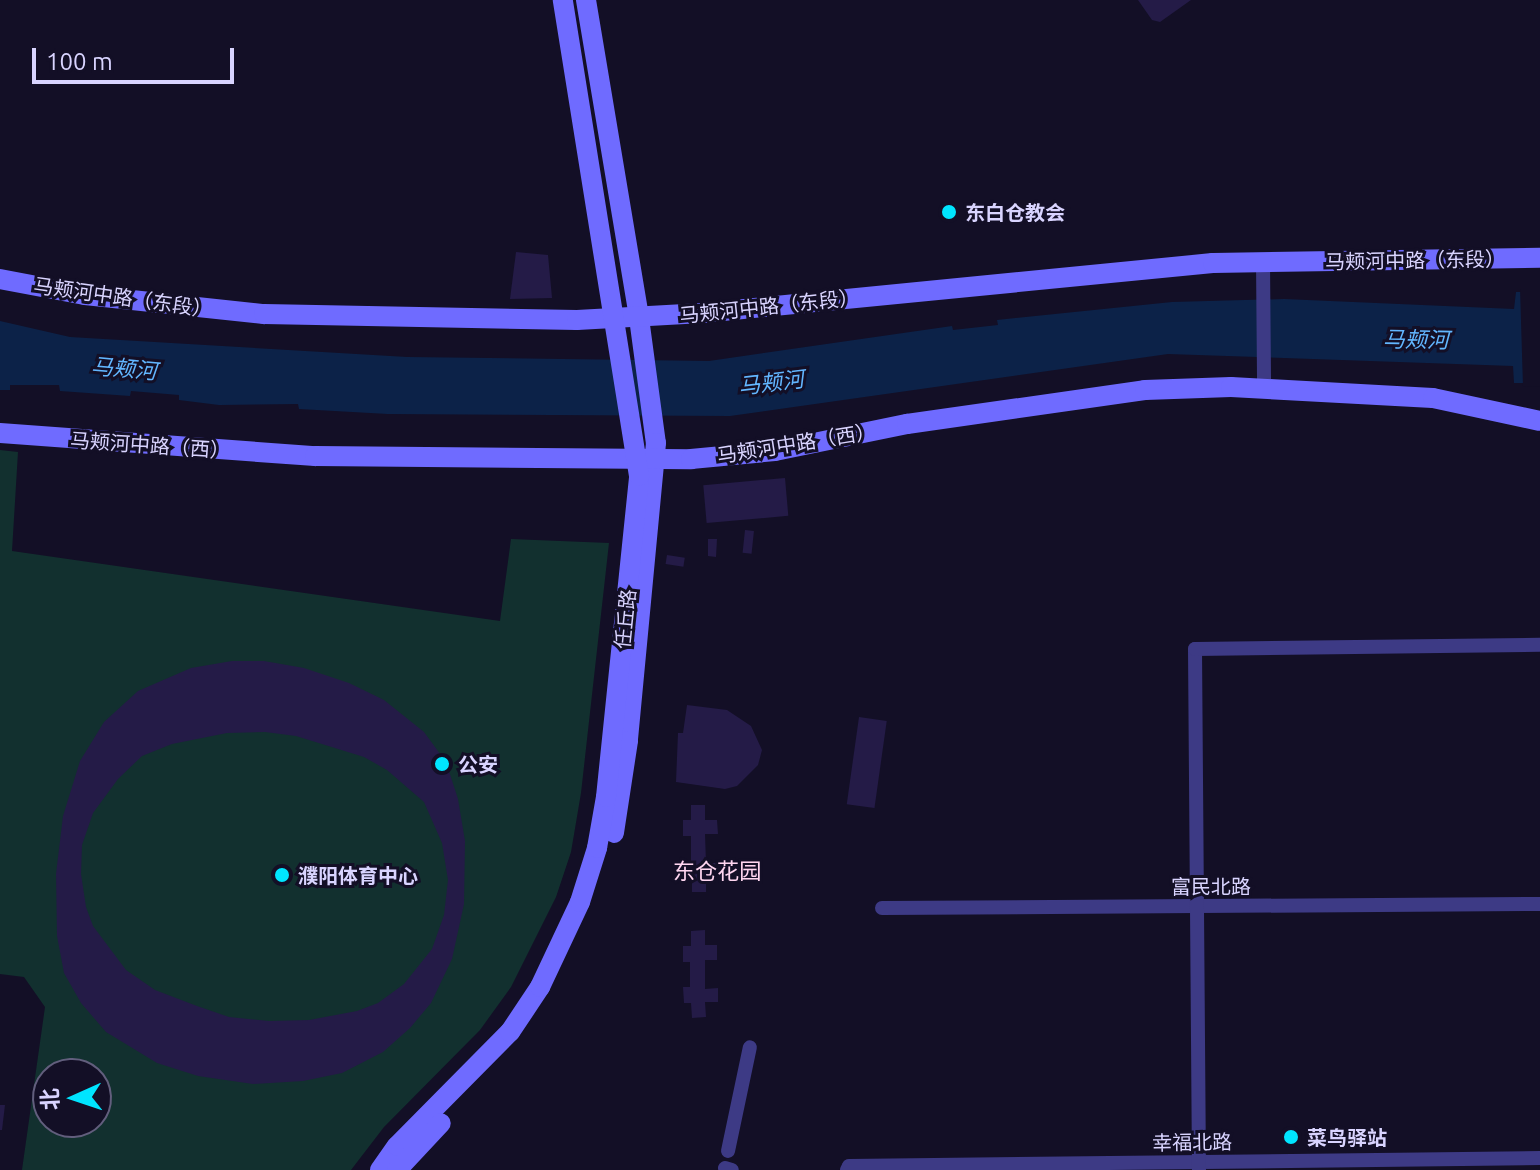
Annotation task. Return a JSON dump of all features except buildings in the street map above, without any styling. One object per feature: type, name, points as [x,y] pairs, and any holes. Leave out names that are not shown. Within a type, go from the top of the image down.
[{"type":"street","name":"任丘路","points":[[380,1170],[397,1146],[510,1032],[540,987],[580,902],[597,848],[608,783],[639,476],[645,452],[619,345],[563,0]]},
{"type":"street","name":"任丘路","points":[[397,1170],[519,1040],[550,994],[592,904],[609,856],[620,800],[645,452],[642,343],[586,0]]},
{"type":"street","name":"马颊河中路（东段）","points":[[0,279],[85,295],[264,314],[616,319],[1156,266],[1540,258]]},
{"type":"street","points":[[1263,262],[1264,381]]},
{"type":"street","name":"马颊河中路（西）","points":[[0,433],[315,456],[775,451],[907,424],[1145,390],[1264,381],[1433,398],[1540,421]]},
{"type":"street","points":[[1199,1166],[1195,649],[1540,645]]},
{"type":"street","name":"富民北路","points":[[882,908],[1540,904]]},
{"type":"street","points":[[728,1151],[750,1047]]},
{"type":"street","name":"幸福北路","points":[[847,1170],[849,1166],[1199,1166],[1540,1158]]},
{"type":"green space","name":"濮阳体育中心","points":[[0,450],[18,452],[12,551],[500,621],[511,539],[609,543],[581,793],[571,852],[556,897],[511,987],[480,1030],[384,1127],[351,1170],[22,1170],[32,1099],[32,1138],[112,1138],[112,1058],[38,1058],[45,1007],[24,977],[0,974]]},
{"type":"water","name":"马颊河","points":[[1516,292],[1540,292],[1540,383],[1514,383],[1513,366],[1168,354],[730,416],[388,414],[299,409],[298,404],[219,405],[179,400],[179,395],[131,391],[130,396],[60,391],[59,385],[10,385],[10,390],[0,390],[0,321],[70,337],[407,357],[709,361],[952,326],[953,330],[998,325],[997,320],[1172,302],[1284,299],[1514,309]]},
{"type":"pier","points":[[1520,288],[1540,288],[1540,386],[1523,387]]},
{"type":"place","name":"东白仓教会","points":[[949,212]]},
{"type":"place","name":"公安","points":[[442,764]]},
{"type":"place","name":"濮阳体育中心","points":[[282,875]]},
{"type":"place","name":"菜鸟驿站","points":[[1291,1137]]},
{"type":"district","name":"东仓花园","points":[[717,871]]}]
